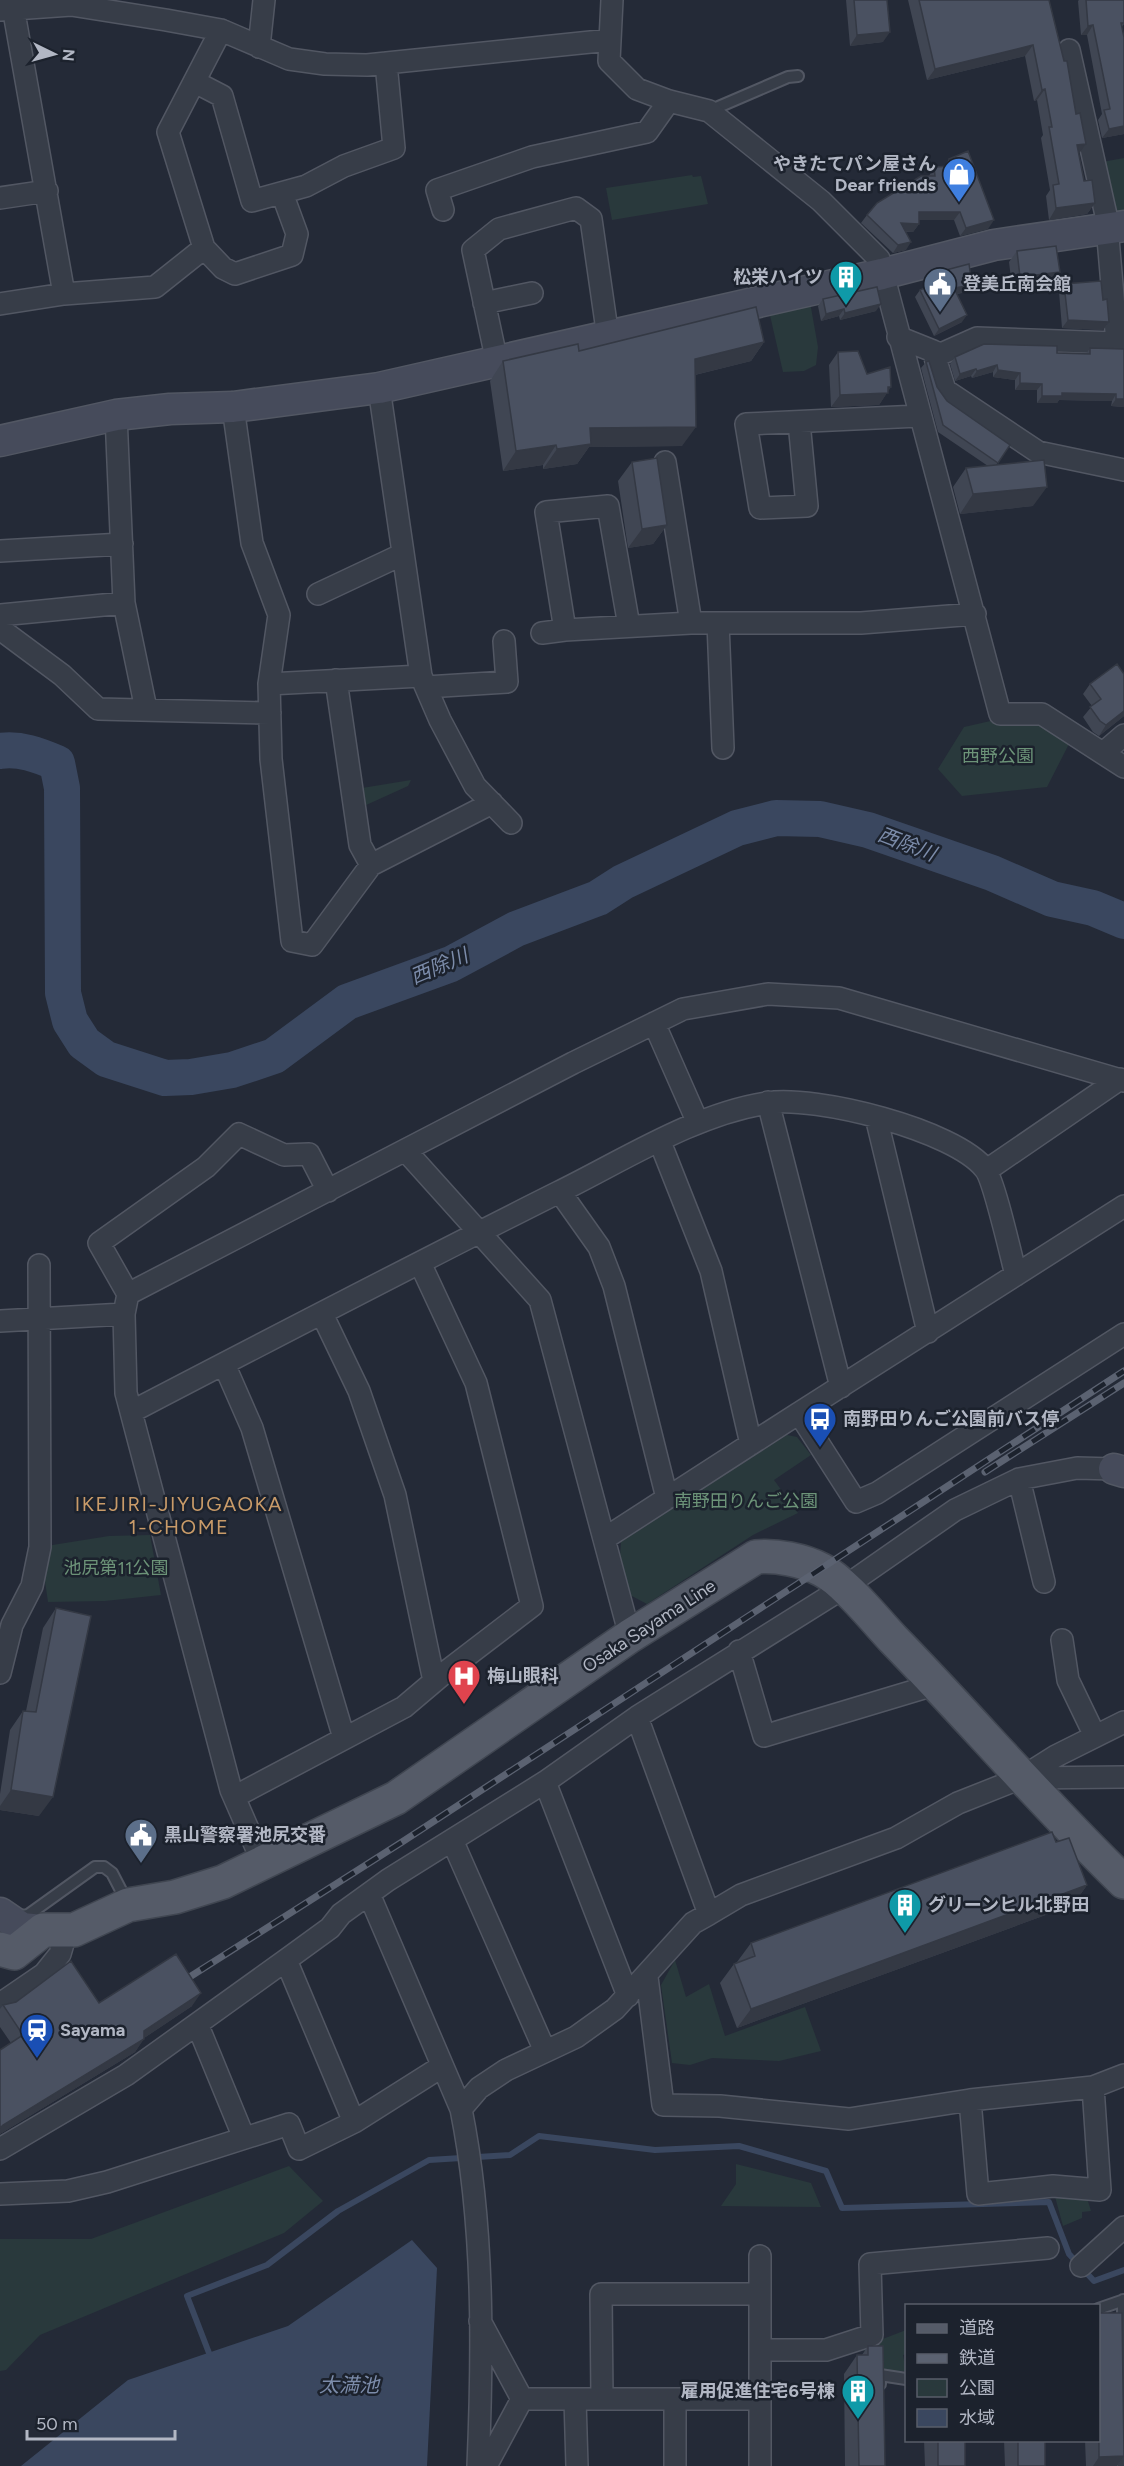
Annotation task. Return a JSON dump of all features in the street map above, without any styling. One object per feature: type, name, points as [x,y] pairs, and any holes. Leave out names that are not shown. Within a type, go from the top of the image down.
[{"type":"main road","name":"Osaka Sayama Line","points":[[3,1927],[15,1953],[55,1930],[128,1905],[175,1896],[223,1882],[262,1861],[287,1852],[396,1798],[630,1636],[756,1557],[774,1556],[822,1569],[843,1588],[937,1684],[1022,1778],[1124,1882]]},
{"type":"street","points":[[260,47],[264,0]]},
{"type":"street","points":[[612,0],[609,61],[637,89],[669,101],[709,111],[821,201],[879,259],[1000,714],[1042,714],[1124,767]]},
{"type":"street","points":[[64,294],[47,191],[6,8],[71,4],[220,30],[289,60],[325,64],[386,63],[610,40]]},
{"type":"street","points":[[220,30],[168,132],[204,248],[223,268],[235,274],[292,255],[297,234],[282,193]]},
{"type":"street","points":[[898,337],[941,354],[977,339],[1121,343],[1116,227],[1069,50]]},
{"type":"street","points":[[195,82],[222,96],[252,201],[306,186],[344,166],[394,148],[386,63]]},
{"type":"street","points":[[443,210],[437,190],[532,157],[647,132],[669,101]]},
{"type":"street","points":[[0,198],[47,191]]},
{"type":"street","points":[[496,362],[473,250],[499,229],[576,208],[591,219],[608,337]]},
{"type":"street","points":[[0,441],[116,415],[170,409],[233,407],[379,388],[882,274],[994,245],[1116,227]]},
{"type":"street","points":[[0,304],[64,294],[155,286],[204,248]]},
{"type":"street","points":[[484,303],[532,293]]},
{"type":"street","points":[[933,351],[945,390],[1038,452],[1124,470]]},
{"type":"street","points":[[379,388],[424,682],[440,720],[475,786],[511,823]]},
{"type":"street","points":[[233,407],[252,543],[279,615],[269,684],[271,759],[292,941],[312,945],[371,865],[492,803]]},
{"type":"street","points":[[116,415],[124,603],[146,709]]},
{"type":"street","points":[[799,422],[807,506],[760,508],[746,424],[919,416]]},
{"type":"street","points":[[665,462],[691,623]]},
{"type":"street","points":[[565,630],[546,512],[608,506],[629,626]]},
{"type":"street","points":[[0,551],[122,544]]},
{"type":"street","points":[[318,594],[403,554]]},
{"type":"street","points":[[0,615],[124,603]]},
{"type":"street","points":[[542,633],[691,623],[861,623],[975,614]]},
{"type":"street","points":[[718,623],[723,748]]},
{"type":"street","points":[[0,629],[62,675],[98,709],[270,713]]},
{"type":"street","points":[[269,684],[336,681],[507,682],[504,641]]},
{"type":"street","points":[[336,681],[360,845],[371,865]]},
{"type":"street","points":[[1103,753],[1124,735]]},
{"type":"street","points":[[0,1321],[38,1319],[126,1304],[328,1191],[683,1009],[768,994],[839,998],[1122,1080]]},
{"type":"street","points":[[654,1023],[698,1123]]},
{"type":"street","points":[[987,1170],[1122,1080]]},
{"type":"street","points":[[768,1102],[841,1387]]},
{"type":"street","points":[[131,1412],[478,1233],[698,1123],[713,1116],[768,1102],[810,1103],[876,1117],[940,1137],[970,1155],[987,1170],[1016,1275]]},
{"type":"street","points":[[876,1117],[928,1332]]},
{"type":"street","points":[[262,1861],[234,1797],[131,1412],[126,1393],[126,1304],[99,1243],[206,1167],[238,1134],[284,1155],[309,1154],[328,1191]]},
{"type":"street","points":[[660,1142],[711,1271],[751,1444]]},
{"type":"street","points":[[406,1151],[540,1300],[630,1636]]},
{"type":"street","points":[[560,1192],[599,1247],[614,1286],[667,1498]]},
{"type":"street","points":[[604,1539],[1124,1206]]},
{"type":"street","points":[[234,1797],[404,1707],[532,1606],[476,1383],[420,1263]]},
{"type":"street","points":[[0,1673],[6,1625],[32,1586],[40,1548],[39,1265]]},
{"type":"street","points":[[321,1314],[359,1391],[395,1495],[435,1681]]},
{"type":"street","points":[[799,1413],[856,1502],[877,1493],[1124,1334]]},
{"type":"street","points":[[224,1364],[252,1428],[344,1738]]},
{"type":"street","points":[[0,2149],[126,2075],[198,2026],[369,1894],[545,1782],[637,1717],[739,1651],[843,1588],[955,1510],[1019,1479],[1077,1468],[1119,1470]]},
{"type":"street","points":[[1019,1479],[1044,1582]]},
{"type":"street","points":[[1062,1640],[1068,1680],[1095,1736]]},
{"type":"street","points":[[739,1651],[764,1736],[937,1684]]},
{"type":"street","points":[[637,1717],[709,1914]]},
{"type":"street","points":[[461,2109],[479,2088],[506,2070],[576,2037],[628,1996],[693,1923],[741,1895],[896,1838],[958,1803],[1022,1778],[1124,1722]]},
{"type":"street","points":[[1022,1778],[1124,1778]]},
{"type":"street","points":[[545,1782],[628,1996]]},
{"type":"street","points":[[452,1840],[544,2051]]},
{"type":"street","points":[[369,1894],[441,2067],[461,2109],[469,2146],[478,2318],[478,2466]]},
{"type":"street","points":[[0,2004],[44,1974],[60,1954],[55,1930]]},
{"type":"street","points":[[286,1960],[354,2122]]},
{"type":"street","points":[[647,1977],[663,2105],[720,2106],[849,2119],[970,2100],[1092,2087],[1124,2075]]},
{"type":"street","points":[[198,2026],[244,2138]]},
{"type":"street","points":[[0,2194],[68,2191],[107,2182],[289,2124],[299,2149],[354,2122],[441,2067]]},
{"type":"street","points":[[970,2100],[978,2194],[1053,2186],[1100,2190],[1092,2087]]},
{"type":"street","points":[[1082,2266],[1124,2227]]},
{"type":"street","points":[[760,2350],[826,2350],[872,2335],[870,2264],[1048,2248]]},
{"type":"street","points":[[760,2256],[760,2466]]},
{"type":"street","points":[[602,2399],[601,2294],[760,2294]]},
{"type":"street","points":[[478,2318],[522,2399]]},
{"type":"street","points":[[522,2399],[760,2399]]},
{"type":"street","points":[[486,2466],[522,2399]]},
{"type":"street","points":[[575,2399],[577,2466]]},
{"type":"street","points":[[675,2399],[675,2466]]},
{"type":"lane","points":[[709,111],[788,77],[798,76]]},
{"type":"lane","points":[[3,1927],[28,1915],[95,1867],[104,1867],[112,1873],[128,1905]]},
{"type":"lane","points":[[1100,2308],[1124,2300],[1123,2419]]},
{"type":"lane","points":[[880,2398],[880,2375],[905,2379]]},
{"type":"lane","points":[[1123,2430],[1123,2466]]},
{"type":"green space","points":[[1124,158],[1124,216],[1112,210],[1102,162]]},
{"type":"green space","points":[[692,175],[693,177],[701,176],[708,204],[612,220],[606,188]]},
{"type":"green space","points":[[810,302],[818,347],[816,365],[804,371],[783,372],[769,311]]},
{"type":"green space","name":"西野公園","points":[[995,720],[1040,720],[1070,742],[1047,787],[962,796],[938,769],[964,727]]},
{"type":"green space","points":[[411,780],[408,786],[364,806],[362,788]]},
{"type":"green space","name":"南野田りんご公園","points":[[787,1435],[797,1437],[811,1455],[774,1480],[798,1513],[753,1535],[647,1604],[630,1595],[620,1556],[621,1542]]},
{"type":"green space","name":"池尻第11公園","points":[[150,1535],[161,1595],[105,1601],[48,1602],[40,1547],[109,1536]]},
{"type":"green space","points":[[675,1960],[686,1997],[709,1984],[725,2036],[805,2007],[821,2051],[779,2061],[712,2058],[690,2065],[672,2063],[661,1985]]},
{"type":"green space","points":[[736,2164],[811,2183],[821,2207],[721,2206],[736,2184]]},
{"type":"green space","points":[[289,2166],[323,2201],[284,2233],[40,2335],[6,2370],[0,2371],[0,2239],[91,2239]]},
{"type":"green space","points":[[1054,2193],[1087,2198],[1091,2211],[1082,2212],[1082,2218],[1063,2226]]},
{"type":"green space","points":[[905,2330],[905,2354],[903,2355],[905,2371],[879,2373],[862,2347]]},
{"type":"water","name":"太満池","points":[[412,2240],[437,2268],[427,2466],[21,2466],[128,2380],[288,2326]]},
{"type":"building","points":[[854,0],[887,0],[890,32],[857,35]]},
{"type":"building","points":[[919,0],[1049,0],[1064,61],[1067,61],[1076,114],[1080,113],[1086,144],[1077,145],[1084,181],[1092,180],[1095,203],[1056,208],[1053,185],[1059,184],[1049,127],[1052,127],[1033,45],[935,69]]},
{"type":"building","points":[[1086,0],[1124,0],[1124,23],[1121,23],[1124,37],[1124,126],[1109,129],[1104,110],[1110,109],[1093,25],[1088,26]]},
{"type":"building","points":[[968,151],[994,220],[966,228],[960,212],[919,212],[919,224],[901,223],[911,242],[898,245],[867,215],[877,203],[921,176],[935,176],[934,167],[952,166],[949,159]]},
{"type":"building","points":[[1056,246],[1060,272],[1020,277],[1017,251]]},
{"type":"building","points":[[969,264],[972,285],[954,288],[967,315],[939,329],[920,290],[943,279],[942,271]]},
{"type":"building","points":[[1101,281],[1103,300],[1107,299],[1109,322],[1068,320],[1064,284]]},
{"type":"building","name":"松栄ハイツ","points":[[877,287],[881,304],[845,313],[844,309],[826,314],[823,299]]},
{"type":"building","points":[[756,307],[764,342],[695,359],[696,427],[590,428],[591,444],[557,449],[556,445],[516,451],[503,361],[578,344],[579,351]]},
{"type":"building","points":[[984,344],[1057,346],[1057,353],[1090,354],[1090,348],[1124,349],[1124,399],[1116,399],[1116,394],[1062,393],[1062,396],[1042,396],[1042,384],[1020,383],[1020,373],[998,370],[997,365],[960,374],[955,357]]},
{"type":"building","points":[[858,351],[867,374],[890,367],[891,387],[888,387],[888,393],[840,395],[838,352]]},
{"type":"building","points":[[929,361],[937,387],[947,401],[1010,445],[998,463],[943,425],[926,362]]},
{"type":"building","points":[[657,458],[667,525],[642,529],[632,462]]},
{"type":"building","points":[[1044,460],[1047,487],[973,494],[966,468]]},
{"type":"building","points":[[1117,664],[1124,674],[1124,711],[1106,725],[1100,721],[1090,707],[1101,699],[1090,684]]},
{"type":"building","points":[[56,1608],[91,1616],[53,1797],[11,1790],[23,1711],[36,1712]]},
{"type":"building","name":"グリーンヒル北野田","points":[[1052,1832],[1056,1842],[1069,1838],[1087,1885],[751,2009],[734,1964],[755,1956],[751,1943]]},
{"type":"building","points":[[176,1954],[201,1993],[144,2031],[144,2039],[0,2128],[0,2050],[23,2035],[3,2005],[16,2002],[71,1961],[99,2003]]},
{"type":"building","points":[[1100,2313],[1122,2313],[1124,2456],[1099,2457]]},
{"type":"building","points":[[868,2346],[883,2346],[885,2466],[859,2466],[857,2355],[868,2355]]},
{"type":"building","points":[[938,2442],[965,2442],[965,2466],[938,2466]]},
{"type":"building","points":[[1018,2442],[1045,2442],[1045,2466],[1018,2466]]},
{"type":"waterway","name":"西除川","points":[[0,751],[22,751],[57,763],[62,788],[63,993],[70,1021],[84,1043],[106,1059],[165,1078],[191,1077],[232,1070],[274,1056],[347,1002],[451,964],[516,929],[598,898],[623,882],[737,828],[776,818],[820,819],[868,830],[992,873],[1052,899],[1093,908],[1124,921]]},
{"type":"waterway","points":[[209,2353],[187,2296],[267,2265],[338,2211],[429,2160],[510,2155],[539,2136],[655,2150],[739,2146],[826,2171],[842,2208],[1049,2202],[1069,2254],[1094,2281],[1124,2270]]},
{"type":"railway","points":[[177,1985],[402,1842],[1124,1371]]},
{"type":"railway","points":[[985,1472],[1124,1383]]},
{"type":"place","name":"やきたてパン屋さん Dear friends","points":[[959,203]]},
{"type":"place","name":"松栄ハイツ","points":[[846,306]]},
{"type":"place","name":"登美丘南会館","points":[[940,313]]},
{"type":"place","name":"南野田りんご公園前バス停","points":[[820,1448]]},
{"type":"place","name":"梅山眼科","points":[[464,1705]]},
{"type":"place","name":"黒山警察署池尻交番","points":[[141,1864]]},
{"type":"place","name":"グリーンヒル北野田","points":[[905,1934]]},
{"type":"place","name":"Sayama","points":[[37,2059]]},
{"type":"place","name":"雇用促進住宅6号棟","points":[[858,2420]]},
{"type":"district","name":"IKEJIRI-JIYUGAOKA 1-CHOME","points":[[179,1516]]}]
